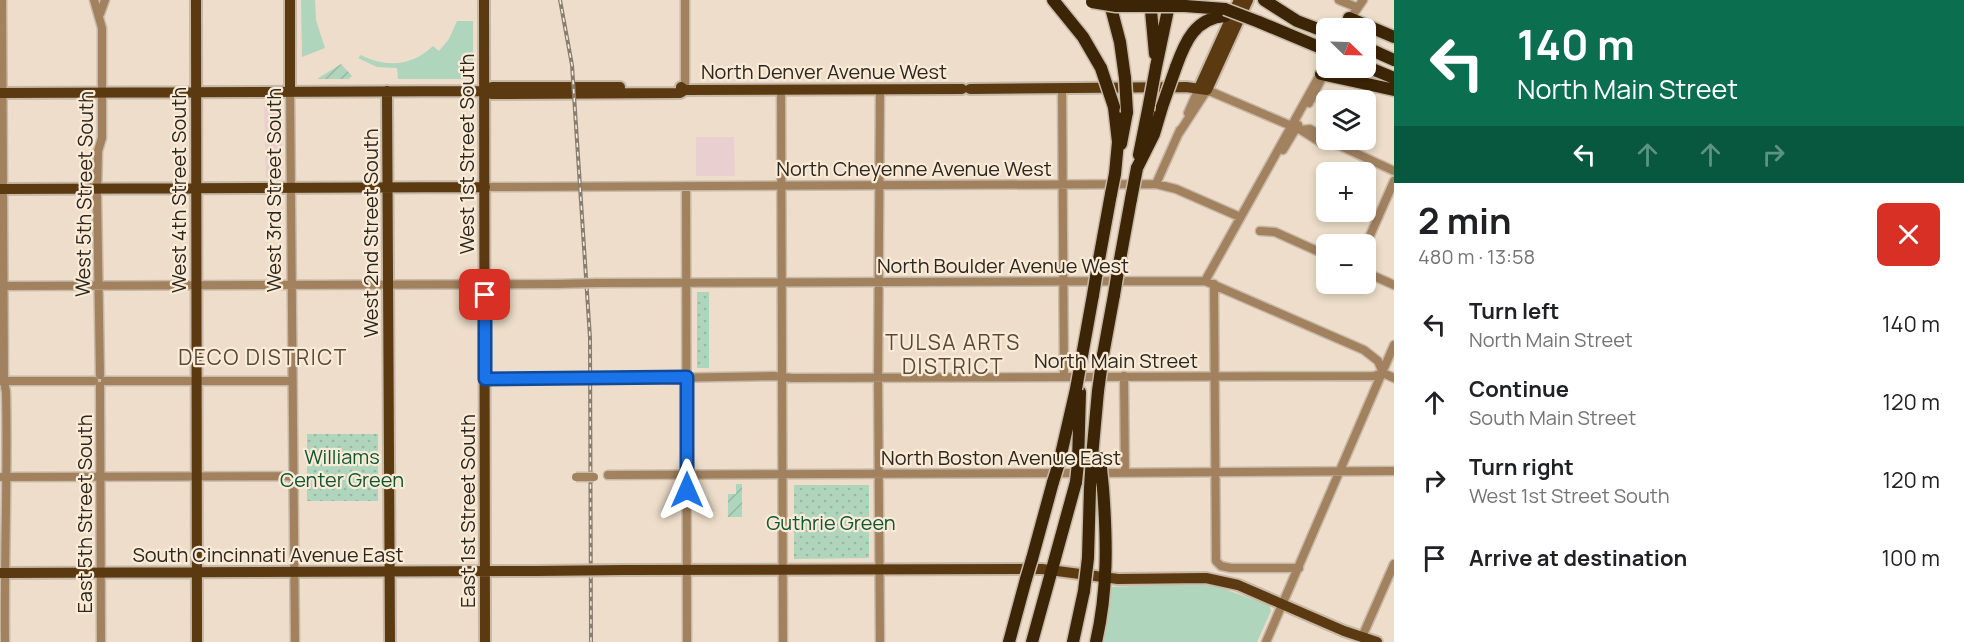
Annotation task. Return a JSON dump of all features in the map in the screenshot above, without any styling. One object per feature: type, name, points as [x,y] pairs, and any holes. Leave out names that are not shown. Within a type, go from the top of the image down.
[{"type":"highway","points":[[1053,0],[1083,37],[1101,68],[1114,107],[1118,142],[1113,184]]},
{"type":"highway","points":[[1032,642],[1076,482],[1080,367],[1127,112],[1120,42],[1108,0],[1132,6]]},
{"type":"highway","points":[[1117,0],[1126,47],[1125,78]]},
{"type":"highway","points":[[1150,0],[1156,67]]},
{"type":"highway","points":[[1096,642],[1106,578],[1097,488],[1096,406],[1131,199],[1170,0]]},
{"type":"highway","points":[[1265,0],[1297,21],[1316,28]]},
{"type":"highway","points":[[1279,0],[1316,24]]},
{"type":"highway","points":[[1090,1],[1132,6],[1215,7],[1316,46]]},
{"type":"highway","points":[[1137,168],[1154,134],[1187,39],[1197,27],[1209,20],[1234,16],[1258,22]]},
{"type":"highway","points":[[1376,29],[1394,37]]},
{"type":"highway","points":[[1376,52],[1394,60]]},
{"type":"highway","points":[[1376,71],[1394,78]]},
{"type":"highway","points":[[1356,78],[1394,90]]},
{"type":"highway","points":[[1009,642],[1078,389]]},
{"type":"highway","points":[[1073,642],[1084,591],[1097,488]]},
{"type":"main road","name":"West 4th Street South","points":[[196,0],[197,642]]},
{"type":"main road","name":"West 3rd Street South","points":[[290,0],[290,92]]},
{"type":"main road","name":"West 1st Street South","points":[[484,0],[485,379]]},
{"type":"main road","points":[[1203,89],[1239,0]]},
{"type":"main road","points":[[1203,89],[1248,0]]},
{"type":"main road","name":"North Denver Avenue West","points":[[2,92],[484,91],[492,94],[519,90],[680,93],[685,90],[781,89],[1203,89]]},
{"type":"main road","name":"West 2nd Street South","points":[[387,91],[390,642]]},
{"type":"main road","points":[[2,189],[485,187]]},
{"type":"main road","name":"East 1st Street South","points":[[485,379],[485,642]]},
{"type":"main road","name":"South Cincinnati Avenue East","points":[[2,573],[1053,569],[1106,578],[1216,579],[1377,642]]},
{"type":"street","points":[[3,0],[1,460],[5,642]]},
{"type":"street","points":[[685,0],[685,90]]},
{"type":"street","points":[[1339,0],[1349,18],[1363,0]]},
{"type":"street","name":"West 5th Street South","points":[[100,381],[97,189],[98,151],[102,138],[100,14],[104,1]]},
{"type":"street","points":[[1299,568],[1221,566],[1215,554],[1215,375],[1210,282],[1240,217],[1266,171],[1296,128],[1316,77]]},
{"type":"street","points":[[1062,88],[1064,377]]},
{"type":"street","points":[[781,89],[784,377],[783,642]]},
{"type":"street","points":[[880,89],[878,282],[880,642]]},
{"type":"street","points":[[1156,184],[1179,133],[1203,89]]},
{"type":"street","name":"North Denver Avenue West","points":[[1203,89],[1296,128],[1316,140]]},
{"type":"street","name":"West 3rd Street South","points":[[290,92],[295,642]]},
{"type":"street","name":"North Denver Avenue West","points":[[1296,128],[1310,129],[1316,133]]},
{"type":"street","name":"North Denver Avenue West","points":[[1346,150],[1394,171]]},
{"type":"street","points":[[1371,234],[1394,181]]},
{"type":"street","name":"North Cheyenne Avenue West","points":[[485,187],[1156,184],[1176,189],[1240,217]]},
{"type":"street","points":[[686,186],[687,642]]},
{"type":"street","points":[[1260,231],[1275,232],[1316,250]]},
{"type":"street","points":[[1376,277],[1394,285]]},
{"type":"street","name":"North Boulder Avenue West","points":[[2,286],[1210,282],[1364,350],[1378,362],[1383,373]]},
{"type":"street","points":[[1266,642],[1394,345]]},
{"type":"street","points":[[1364,350],[1389,358]]},
{"type":"street","points":[[1383,373],[1394,378]]},
{"type":"street","name":"North Main Street","points":[[485,379],[1374,376],[1383,373]]},
{"type":"street","points":[[1124,376],[1125,473]]},
{"type":"street","points":[[2,381],[292,381]]},
{"type":"street","name":"East 5th Street South","points":[[100,381],[101,642]]},
{"type":"street","name":"North Boston Avenue East","points":[[608,475],[1394,471]]},
{"type":"street","points":[[2,477],[293,476]]},
{"type":"street","points":[[576,477],[594,477]]},
{"type":"street","points":[[1362,637],[1394,564]]},
{"type":"shaded area","points":[[264,102],[281,102],[282,178],[266,178]]},
{"type":"shaded area","points":[[696,137],[734,137],[735,176],[696,176]]},
{"type":"green space","points":[[301,0],[315,0],[316,20],[325,48],[302,57]]},
{"type":"green space","points":[[457,21],[473,21],[473,79],[398,79],[397,68],[377,67],[358,58],[361,55],[380,62],[399,63],[417,58],[433,46],[439,51],[449,39]]},
{"type":"green space","points":[[341,64],[352,76],[349,79],[317,79]]},
{"type":"green space","points":[[697,292],[709,292],[709,368],[697,368]]},
{"type":"green space","name":"Williams Center Green","points":[[307,434],[378,434],[378,501],[307,501]]},
{"type":"green space","points":[[736,484],[742,484],[742,517],[728,517],[728,494],[736,494]]},
{"type":"green space","name":"Guthrie Green","points":[[794,485],[869,485],[869,558],[794,559]]},
{"type":"green space","points":[[1189,584],[1216,586],[1269,605],[1271,611],[1257,642],[1099,642],[1111,587]]},
{"type":"railway","points":[[560,0],[572,65],[590,338],[591,642]]},
{"type":"district","name":"TULSA ARTS DISTRICT","points":[[953,354]]},
{"type":"district","name":"DECO DISTRICT","points":[[263,357]]},
{"type":"route","points":[[485,295],[485,379],[687,377],[687,490]]}]
